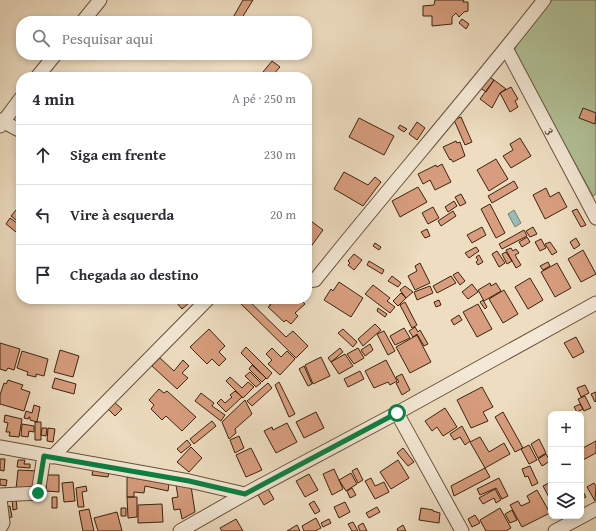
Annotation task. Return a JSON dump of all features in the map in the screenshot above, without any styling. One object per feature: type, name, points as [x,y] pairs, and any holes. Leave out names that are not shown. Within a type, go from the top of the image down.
[{"type":"street","points":[[87,16],[100,0]]},
{"type":"street","points":[[312,280],[315,280],[544,0]]},
{"type":"street","name":"3","points":[[506,48],[595,216]]},
{"type":"street","points":[[41,72],[52,60]]},
{"type":"street","points":[[16,104],[1,122],[16,129]]},
{"type":"street","points":[[180,531],[245,494],[397,413],[596,302]]},
{"type":"street","points":[[0,495],[38,493],[48,456],[203,304]]},
{"type":"street","points":[[397,413],[462,531]]},
{"type":"street","points":[[0,447],[189,481],[245,494]]},
{"type":"street","points":[[0,499],[3,523],[0,528]]},
{"type":"street","points":[[555,531],[596,509]]},
{"type":"green space","points":[[552,0],[596,0],[596,194],[593,196],[514,52],[517,44]]},
{"type":"water","points":[[514,210],[521,223],[515,227],[508,214]]},
{"type":"building","points":[[243,0],[253,0],[243,16],[234,16]]},
{"type":"building","points":[[435,0],[464,0],[463,2],[468,2],[468,11],[464,12],[459,17],[456,13],[452,17],[452,24],[432,26],[432,16],[423,16],[423,6],[434,5]]},
{"type":"building","points":[[462,19],[469,24],[466,29],[459,23]]},
{"type":"building","points":[[272,61],[280,67],[276,72],[263,72]]},
{"type":"building","points":[[488,76],[494,80],[486,92],[479,87]]},
{"type":"building","points":[[494,80],[506,89],[500,93],[492,108],[480,99]]},
{"type":"building","points":[[511,87],[518,99],[515,101],[518,107],[510,112],[500,93]]},
{"type":"building","points":[[583,108],[596,113],[595,124],[579,118]]},
{"type":"building","points":[[461,117],[472,142],[465,145],[454,120]]},
{"type":"building","points":[[359,118],[394,136],[384,155],[349,137]]},
{"type":"building","points":[[417,122],[425,128],[417,140],[409,134]]},
{"type":"building","points":[[400,125],[407,129],[404,132],[398,128]]},
{"type":"building","points":[[520,138],[531,156],[511,168],[503,156],[513,150],[510,144]]},
{"type":"building","points":[[456,141],[457,143],[460,142],[465,156],[453,162],[451,159],[450,160],[443,147]]},
{"type":"building","points":[[496,159],[508,179],[489,191],[477,170]]},
{"type":"building","points":[[442,164],[451,182],[435,190],[430,180],[423,184],[418,174],[436,165],[437,167]]},
{"type":"building","points":[[344,172],[368,185],[375,177],[381,182],[363,206],[334,189]]},
{"type":"building","points":[[514,181],[518,188],[492,203],[488,196]]},
{"type":"building","points":[[418,187],[427,202],[400,217],[392,201]]},
{"type":"building","points":[[546,188],[550,197],[559,192],[567,207],[545,219],[533,195]]},
{"type":"building","points":[[461,194],[466,203],[460,206],[455,197]]},
{"type":"building","points":[[454,201],[457,206],[448,212],[445,207]]},
{"type":"building","points":[[490,204],[505,233],[496,238],[481,209]]},
{"type":"building","points":[[433,207],[439,218],[428,224],[422,213]]},
{"type":"building","points":[[577,209],[586,225],[581,227],[572,211]]},
{"type":"building","points":[[16,210],[16,220],[11,216]]},
{"type":"building","points":[[453,211],[456,216],[441,226],[438,221]]},
{"type":"building","points":[[10,218],[16,222],[16,232],[6,224]]},
{"type":"building","points":[[312,222],[323,230],[312,245]]},
{"type":"building","points":[[482,227],[486,235],[472,243],[467,235]]},
{"type":"building","points":[[533,227],[537,234],[530,237],[526,231]]},
{"type":"building","points":[[427,229],[430,236],[425,238],[421,232]]},
{"type":"building","points":[[524,230],[527,236],[502,249],[499,244]]},
{"type":"building","points":[[527,237],[530,242],[522,247],[519,242]]},
{"type":"building","points":[[576,238],[580,245],[574,249],[570,242]]},
{"type":"building","points":[[541,239],[546,248],[540,251],[535,242]]},
{"type":"building","points":[[550,242],[557,252],[552,255],[545,244]]},
{"type":"building","points":[[375,243],[381,247],[379,250],[373,246]]},
{"type":"building","points":[[476,247],[479,251],[469,258],[465,253]]},
{"type":"building","points":[[511,248],[513,251],[516,249],[519,253],[515,255],[521,265],[516,268],[506,250]]},
{"type":"building","points":[[583,250],[596,274],[581,282],[568,259]]},
{"type":"building","points":[[497,251],[505,263],[499,267],[492,254]]},
{"type":"building","points":[[506,252],[512,261],[507,264],[502,254]]},
{"type":"building","points":[[354,254],[362,260],[354,270],[348,265],[350,263],[348,261]]},
{"type":"building","points":[[479,255],[483,262],[478,265],[476,262],[478,260],[476,257]]},
{"type":"building","points":[[369,261],[384,270],[382,274],[367,265]]},
{"type":"building","points":[[548,262],[550,266],[543,270],[540,266]]},
{"type":"building","points":[[420,263],[430,283],[415,290],[408,276],[417,271],[415,266]]},
{"type":"building","points":[[557,263],[571,288],[555,297],[541,272]]},
{"type":"building","points":[[458,272],[465,281],[460,285],[453,275]]},
{"type":"building","points":[[392,276],[401,283],[398,287],[388,281]]},
{"type":"building","points":[[451,276],[456,283],[437,293],[433,286]]},
{"type":"building","points":[[530,278],[543,300],[528,309],[515,287]]},
{"type":"building","points":[[339,282],[363,298],[351,317],[324,300],[331,289],[333,291]]},
{"type":"building","points":[[490,283],[491,286],[496,283],[501,291],[484,301],[478,290]]},
{"type":"building","points":[[472,284],[478,292],[468,299],[462,292]]},
{"type":"building","points":[[373,285],[390,298],[387,301],[395,307],[390,313],[365,294]]},
{"type":"building","points":[[405,286],[413,292],[406,298],[400,290]]},
{"type":"building","points":[[430,286],[433,293],[417,300],[414,292]]},
{"type":"building","points":[[504,290],[518,314],[503,323],[489,299]]},
{"type":"building","points":[[401,293],[406,298],[398,306],[393,301]]},
{"type":"building","points":[[439,300],[441,305],[436,307],[434,302]]},
{"type":"building","points":[[483,300],[487,307],[485,309],[480,302]]},
{"type":"building","points":[[405,302],[417,325],[412,328],[400,305]]},
{"type":"building","points":[[178,304],[188,304],[182,309]]},
{"type":"building","points":[[241,304],[252,304],[286,337],[293,331],[308,346],[296,358]]},
{"type":"building","points":[[270,304],[305,304],[295,313],[298,316],[291,324],[286,320],[284,322],[268,307],[271,305]]},
{"type":"building","points":[[478,304],[492,329],[477,337],[463,312]]},
{"type":"building","points":[[378,308],[387,314],[385,317],[377,311]]},
{"type":"building","points":[[459,315],[462,320],[454,325],[451,320]]},
{"type":"building","points":[[375,324],[381,330],[363,346],[358,339]]},
{"type":"building","points":[[415,327],[418,332],[420,330],[428,344],[424,346],[417,334],[413,337],[409,331]]},
{"type":"building","points":[[404,328],[410,338],[395,345],[390,336]]},
{"type":"building","points":[[209,329],[225,346],[219,352],[226,359],[219,366],[212,359],[207,364],[190,347]]},
{"type":"building","points":[[343,329],[357,342],[353,347],[338,333]]},
{"type":"building","points":[[384,331],[395,351],[388,355],[377,334]]},
{"type":"building","points":[[417,335],[431,362],[410,373],[396,347]]},
{"type":"building","points":[[576,337],[584,352],[573,358],[564,343]]},
{"type":"building","points":[[0,343],[20,349],[14,370],[8,368],[6,371],[0,369]]},
{"type":"building","points":[[370,344],[373,350],[365,356],[361,350]]},
{"type":"building","points":[[246,347],[272,373],[267,379],[241,353]]},
{"type":"building","points":[[272,348],[281,357],[287,351],[295,359],[280,375],[268,364],[272,360],[266,354]]},
{"type":"building","points":[[340,348],[343,352],[331,362],[328,358]]},
{"type":"building","points":[[358,348],[364,358],[354,364],[347,354]]},
{"type":"building","points":[[60,350],[79,356],[73,377],[54,372]]},
{"type":"building","points":[[22,351],[48,359],[44,376],[36,374],[36,377],[27,375],[28,372],[17,368]]},
{"type":"building","points":[[345,354],[353,366],[339,374],[331,362]]},
{"type":"building","points":[[321,357],[330,376],[313,384],[305,365]]},
{"type":"building","points":[[160,358],[174,371],[183,360],[189,366],[182,373],[188,378],[177,389],[152,366]]},
{"type":"building","points":[[386,360],[397,381],[390,385],[388,382],[374,388],[365,371]]},
{"type":"building","points":[[252,365],[266,378],[262,382],[249,369]]},
{"type":"building","points":[[304,366],[312,384],[308,386],[299,369]]},
{"type":"building","points":[[360,371],[364,379],[348,387],[344,379]]},
{"type":"building","points":[[250,372],[261,383],[256,387],[245,376]]},
{"type":"building","points":[[402,374],[410,390],[402,395],[396,383],[399,382],[396,377]]},
{"type":"building","points":[[230,377],[242,388],[248,382],[254,387],[243,398],[226,381]]},
{"type":"building","points":[[55,378],[76,384],[74,394],[52,388]]},
{"type":"building","points":[[8,380],[23,385],[21,389],[30,392],[24,411],[0,404],[0,395],[4,383],[6,384]]},
{"type":"building","points":[[279,382],[295,414],[289,417],[275,385]]},
{"type":"building","points":[[268,383],[272,388],[252,406],[247,401]]},
{"type":"building","points":[[585,385],[589,393],[581,397],[577,388]]},
{"type":"building","points":[[482,387],[493,407],[483,412],[488,421],[471,428],[457,400]]},
{"type":"building","points":[[159,389],[164,393],[167,391],[196,417],[182,431],[166,416],[162,420],[151,409],[154,405],[149,400]]},
{"type":"building","points":[[235,391],[242,397],[226,412],[217,403],[221,399],[225,403],[232,397],[230,395]]},
{"type":"building","points":[[596,392],[596,401],[595,402],[591,394]]},
{"type":"building","points":[[201,393],[214,403],[212,406],[225,415],[221,421],[195,401]]},
{"type":"building","points":[[585,396],[591,408],[584,411],[578,399]]},
{"type":"building","points":[[245,400],[252,414],[235,429],[236,433],[229,439],[222,422]]},
{"type":"building","points":[[114,402],[122,409],[115,416],[108,409]]},
{"type":"building","points":[[580,404],[583,409],[576,411],[574,407]]},
{"type":"building","points":[[34,405],[40,407],[37,422],[30,420],[30,417],[28,419],[24,418],[26,411],[32,413]]},
{"type":"building","points":[[445,408],[457,427],[443,436],[437,427],[432,431],[425,421]]},
{"type":"building","points":[[316,412],[324,428],[304,438],[296,422]]},
{"type":"building","points":[[503,412],[523,448],[515,452],[495,417]]},
{"type":"building","points":[[5,415],[22,419],[19,437],[9,436],[10,432],[6,432],[8,423],[4,422]]},
{"type":"building","points":[[212,421],[216,426],[194,444],[190,439]]},
{"type":"building","points":[[35,422],[41,422],[41,440],[35,440]]},
{"type":"building","points":[[287,423],[297,442],[276,453],[264,431],[272,427],[273,430]]},
{"type":"building","points":[[22,424],[34,426],[34,432],[29,431],[28,437],[21,436]]},
{"type":"building","points":[[462,426],[470,441],[465,445],[460,437],[454,440],[450,434]]},
{"type":"building","points":[[42,428],[47,428],[46,436],[41,435]]},
{"type":"building","points":[[48,428],[55,429],[53,442],[47,441]]},
{"type":"building","points":[[239,436],[244,448],[235,453],[230,440]]},
{"type":"building","points":[[480,437],[489,452],[504,443],[510,454],[485,468],[470,442]]},
{"type":"building","points":[[539,439],[546,453],[538,458],[531,444]]},
{"type":"building","points":[[187,440],[191,445],[181,453],[177,449]]},
{"type":"building","points":[[596,441],[596,453],[584,459],[584,447]]},
{"type":"building","points":[[529,445],[537,460],[529,464],[521,449]]},
{"type":"building","points":[[191,447],[202,458],[189,472],[177,462]]},
{"type":"building","points":[[251,448],[262,470],[246,477],[236,455]]},
{"type":"building","points":[[403,448],[414,462],[408,466],[397,453]]},
{"type":"building","points":[[546,454],[548,462],[542,466],[538,459]]},
{"type":"building","points":[[0,459],[5,459],[4,471],[0,470]]},
{"type":"building","points":[[18,460],[25,460],[24,464],[30,464],[30,468],[17,467]]},
{"type":"building","points":[[398,460],[409,478],[391,489],[380,472]]},
{"type":"building","points":[[530,466],[538,483],[532,486],[528,476],[525,477],[522,469]]},
{"type":"building","points":[[357,468],[363,480],[358,483],[352,471]]},
{"type":"building","points":[[485,468],[490,477],[454,496],[451,486]]},
{"type":"building","points":[[334,469],[343,489],[332,495],[323,474]]},
{"type":"building","points":[[18,470],[38,471],[37,490],[16,489]]},
{"type":"building","points":[[93,470],[109,472],[108,477],[92,475]]},
{"type":"building","points":[[351,473],[357,484],[346,491],[339,480]]},
{"type":"building","points":[[309,474],[318,490],[305,497],[296,481]]},
{"type":"building","points":[[47,475],[59,475],[59,492],[46,491]]},
{"type":"building","points":[[127,477],[169,484],[168,491],[145,486],[144,493],[134,492],[134,497],[127,497]]},
{"type":"building","points":[[371,478],[375,486],[384,482],[389,492],[375,499],[365,481]]},
{"type":"building","points":[[499,478],[508,496],[502,499],[496,488],[480,495],[477,489]]},
{"type":"building","points":[[0,479],[7,480],[6,486],[0,485]]},
{"type":"building","points":[[73,482],[75,501],[64,502],[62,483]]},
{"type":"building","points":[[594,483],[596,486],[595,501],[587,487]]},
{"type":"building","points":[[548,484],[548,495],[543,486]]},
{"type":"building","points":[[176,485],[191,486],[195,512],[182,519],[180,509],[174,510],[172,498],[178,497]]},
{"type":"building","points":[[86,486],[87,491],[82,492],[84,507],[78,507],[76,488]]},
{"type":"building","points":[[352,488],[356,495],[350,498],[347,491]]},
{"type":"building","points":[[268,489],[274,499],[264,505],[258,495]]},
{"type":"building","points":[[495,489],[501,500],[496,503],[494,498],[483,504],[479,498]]},
{"type":"building","points":[[537,490],[548,509],[548,514],[522,527],[510,505],[518,501],[521,506],[530,502],[527,496]]},
{"type":"building","points":[[52,497],[57,497],[57,508],[52,508]]},
{"type":"building","points":[[127,497],[137,497],[137,517],[128,518]]},
{"type":"building","points":[[16,498],[17,509],[13,510],[12,499]]},
{"type":"building","points":[[314,501],[320,511],[315,514],[309,504]]},
{"type":"building","points":[[345,502],[350,512],[339,518],[334,507]]},
{"type":"building","points":[[162,504],[163,522],[138,523],[138,505]]},
{"type":"building","points":[[10,506],[12,517],[6,518],[5,507]]},
{"type":"building","points":[[377,507],[380,512],[369,518],[366,513]]},
{"type":"building","points":[[121,508],[126,508],[126,516],[121,516]]},
{"type":"building","points":[[421,508],[440,513],[439,523],[419,520]]},
{"type":"building","points":[[500,508],[511,528],[506,531],[486,531],[480,520]]},
{"type":"building","points":[[89,509],[94,531],[83,531],[79,511]]},
{"type":"building","points":[[512,510],[517,520],[510,523],[505,514]]},
{"type":"building","points":[[117,512],[122,531],[98,531],[94,518]]},
{"type":"building","points":[[475,515],[480,523],[472,527],[468,519]]},
{"type":"building","points":[[316,518],[321,528],[315,531],[304,531],[302,526]]},
{"type":"building","points":[[236,519],[243,531],[222,531],[220,528]]},
{"type":"building","points":[[329,519],[331,523],[323,527],[321,523]]},
{"type":"building","points":[[353,522],[358,531],[352,531],[348,524]]},
{"type":"building","points":[[363,523],[367,531],[360,531],[358,526]]},
{"type":"building","points":[[297,525],[300,531],[287,531]]},
{"type":"building","points":[[403,525],[406,531],[398,531],[397,529]]},
{"type":"route","points":[[38,493],[44,456],[189,481],[245,494],[397,413]]}]
